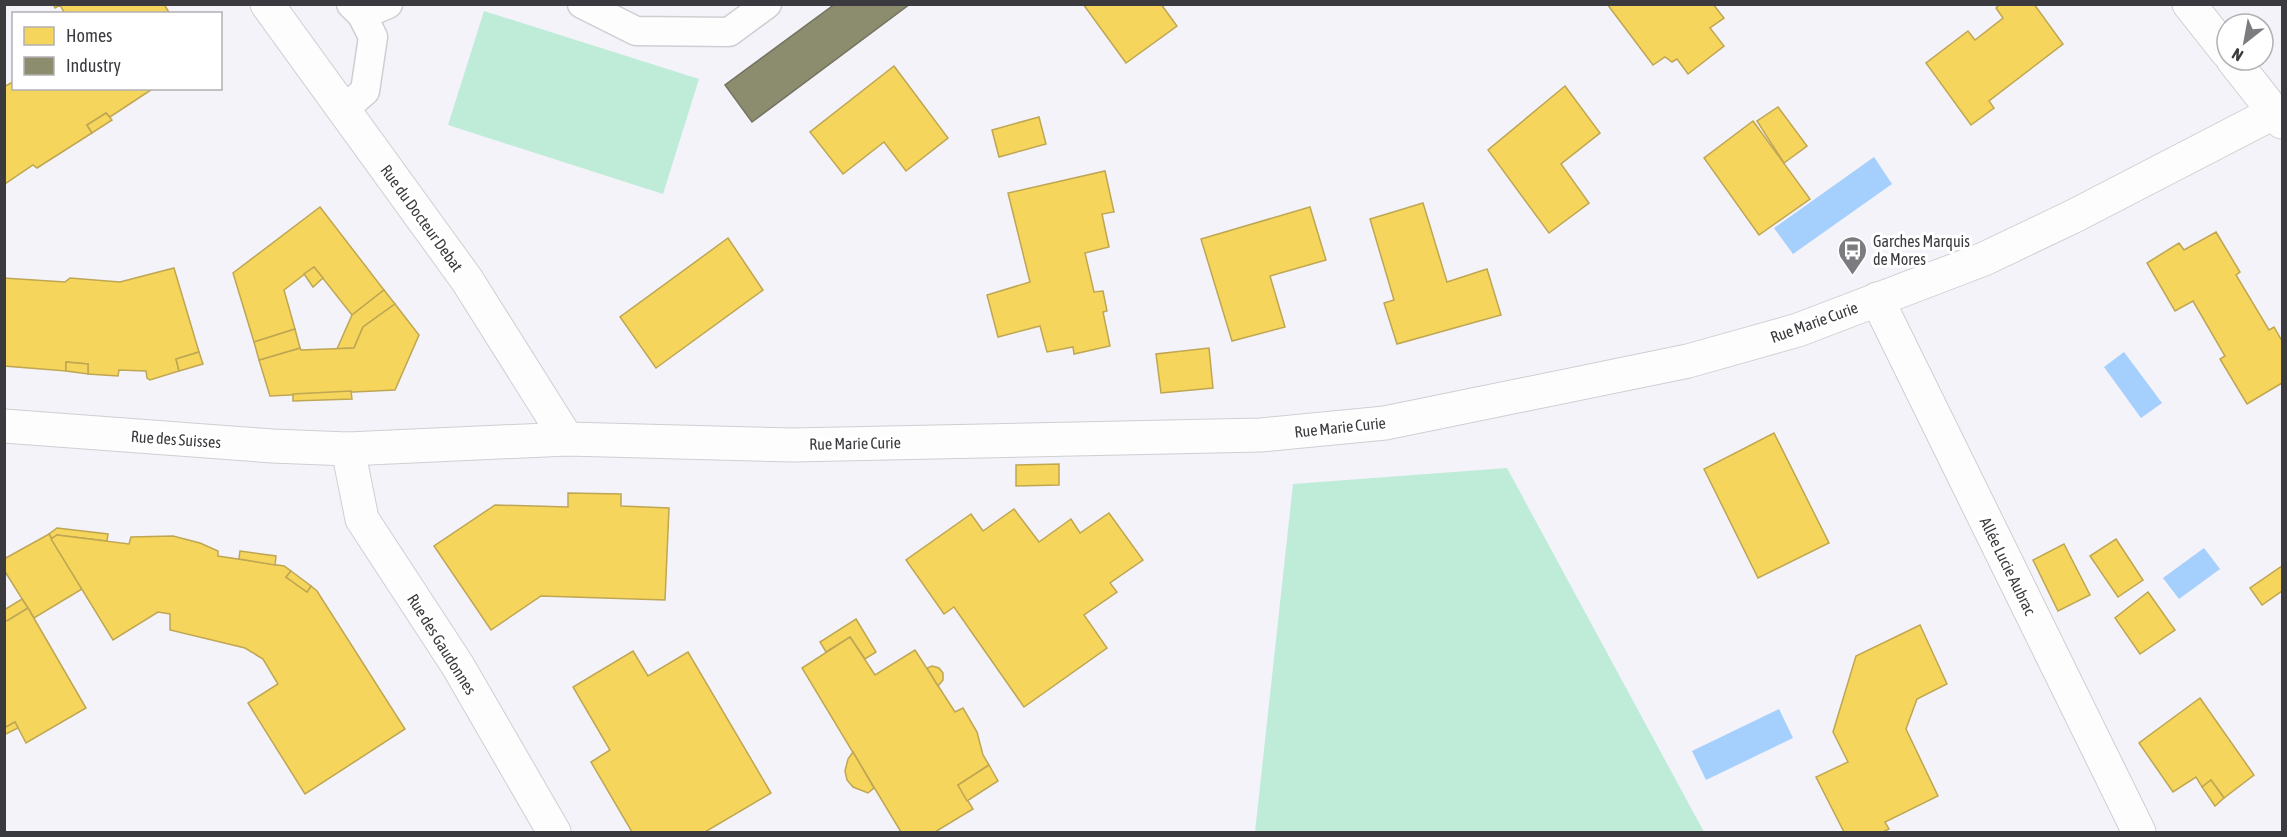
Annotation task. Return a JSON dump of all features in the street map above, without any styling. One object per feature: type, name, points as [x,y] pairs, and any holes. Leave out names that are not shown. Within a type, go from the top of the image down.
[{"type":"street","name":"Rue du Docteur Debat","points":[[267,4],[467,280],[567,439]]},
{"type":"street","points":[[2189,4],[2215,37]]},
{"type":"street","points":[[2243,72],[2279,117]]},
{"type":"street","name":"Rue Marie Curie","points":[[348,449],[567,439],[828,444],[1261,435],[1385,423],[1688,361],[1798,330],[1984,259],[2279,117]]},
{"type":"street","name":"Allée Lucie Aubrac","points":[[1877,299],[2139,832]]},
{"type":"street","name":"Rue des Suisses","points":[[4,426],[260,445],[348,449]]},
{"type":"street","name":"Rue des Gaudonnes","points":[[348,449],[363,519],[458,666],[554,832]]},
{"type":"lane","points":[[344,109],[365,91],[373,37],[356,10],[388,4]]},
{"type":"lane","points":[[582,4],[636,31],[729,32],[767,4]]},
{"type":"green space","points":[[484,11],[699,79],[663,194],[448,125]]},
{"type":"green space","points":[[1507,468],[1704,832],[1255,832],[1293,484]]},
{"type":"water","points":[[1874,157],[1892,184],[1793,254],[1774,228]]},
{"type":"water","points":[[2124,352],[2162,403],[2141,418],[2104,367]]},
{"type":"water","points":[[2204,548],[2220,569],[2179,599],[2163,578]]},
{"type":"water","points":[[1779,709],[1793,738],[1706,780],[1692,751]]},
{"type":"building: Homes","points":[[53,4],[164,4],[169,12],[64,12],[60,5],[55,8]]},
{"type":"building: Homes","points":[[1083,4],[1161,4],[1177,26],[1126,63]]},
{"type":"building: Homes","points":[[1607,4],[1713,4],[1724,18],[1710,28],[1724,46],[1688,74],[1677,59],[1672,62],[1665,57],[1653,65]]},
{"type":"building: Homes","points":[[2000,4],[2034,4],[2063,44],[1989,101],[1994,108],[1971,125],[1926,63],[1968,31],[1975,40],[2003,18],[1996,8]]},
{"type":"building: Homes","points":[[894,66],[948,138],[906,171],[884,142],[843,174],[810,132]]},
{"type":"building: Homes","points":[[12,82],[12,90],[151,90],[110,117],[106,113],[87,125],[92,133],[37,168],[33,165],[5,184],[4,189],[4,87]]},
{"type":"building: Homes","points":[[1565,86],[1600,133],[1561,164],[1589,203],[1549,233],[1488,150]]},
{"type":"building: Homes","points":[[1778,107],[1807,146],[1784,163],[1757,121]]},
{"type":"building: Homes","points":[[106,113],[112,120],[92,133],[87,125]]},
{"type":"building: Homes","points":[[1039,117],[1046,144],[999,157],[992,130]]},
{"type":"building: Homes","points":[[1753,121],[1810,199],[1759,235],[1704,158]]},
{"type":"building: Homes","points":[[1105,171],[1114,212],[1102,214],[1109,247],[1085,253],[1094,292],[1103,291],[1107,311],[1103,312],[1110,346],[1074,354],[1073,347],[1047,352],[1040,326],[998,337],[987,295],[1030,282],[1008,193]]},
{"type":"building: Homes","points":[[1423,203],[1447,282],[1487,269],[1501,315],[1397,344],[1384,303],[1394,300],[1370,219]]},
{"type":"building: Homes","points":[[320,207],[384,290],[352,315],[314,267],[284,290],[295,329],[254,342],[233,273]]},
{"type":"building: Homes","points":[[1310,207],[1326,260],[1270,276],[1285,327],[1232,341],[1201,239]]},
{"type":"building: Homes","points":[[2216,232],[2240,272],[2236,275],[2269,330],[2274,327],[2282,341],[2282,383],[2247,404],[2220,359],[2225,356],[2193,301],[2175,311],[2147,263],[2179,243],[2184,250]]},
{"type":"building: Homes","points":[[728,238],[763,290],[656,368],[620,317]]},
{"type":"building: Homes","points":[[314,267],[323,278],[313,287],[304,274]]},
{"type":"building: Homes","points":[[174,268],[199,352],[176,359],[179,371],[150,380],[147,378],[146,371],[119,370],[118,376],[88,374],[88,364],[66,362],[66,371],[4,366],[4,278],[65,282],[70,278],[120,282]]},
{"type":"building: Homes","points":[[384,290],[395,304],[363,327],[354,348],[337,349],[352,315]]},
{"type":"building: Homes","points":[[395,304],[419,335],[395,390],[270,396],[259,360],[300,348],[301,350],[354,348],[363,327]]},
{"type":"building: Homes","points":[[295,329],[300,348],[259,360],[254,342]]},
{"type":"building: Homes","points":[[1209,348],[1213,388],[1161,393],[1156,354]]},
{"type":"building: Homes","points":[[199,352],[203,364],[179,371],[176,359]]},
{"type":"building: Homes","points":[[66,362],[88,364],[88,374],[66,371]]},
{"type":"building: Homes","points":[[351,391],[352,399],[293,401],[293,394]]},
{"type":"building: Homes","points":[[1774,433],[1829,543],[1758,578],[1704,469]]},
{"type":"building: Homes","points":[[1059,464],[1059,485],[1016,486],[1016,465]]},
{"type":"building: Homes","points":[[568,493],[621,494],[621,506],[669,508],[665,600],[541,596],[491,630],[434,546],[495,505],[568,507]]},
{"type":"building: Homes","points":[[1014,509],[1039,542],[1071,519],[1080,533],[1109,513],[1143,560],[1110,583],[1117,592],[1084,615],[1107,648],[1024,707],[954,607],[944,614],[906,560],[971,514],[983,531]]},
{"type":"building: Homes","points":[[57,528],[108,534],[107,541],[57,535],[51,539],[49,534]]},
{"type":"building: Homes","points":[[49,534],[82,589],[34,618],[4,570],[4,559]]},
{"type":"building: Homes","points":[[57,535],[129,544],[131,537],[173,536],[200,543],[218,551],[218,556],[284,566],[291,571],[286,577],[307,592],[311,586],[317,591],[405,729],[305,794],[248,703],[278,684],[263,659],[245,648],[170,630],[170,614],[158,612],[113,640],[51,539]]},
{"type":"building: Homes","points":[[2116,539],[2143,580],[2118,597],[2090,556]]},
{"type":"building: Homes","points":[[2064,544],[2090,595],[2058,611],[2033,560]]},
{"type":"building: Homes","points":[[240,551],[276,556],[275,565],[239,559]]},
{"type":"building: Homes","points":[[2282,566],[2282,591],[2262,605],[2250,588]]},
{"type":"building: Homes","points":[[291,571],[311,586],[307,592],[286,577]]},
{"type":"building: Homes","points":[[2148,592],[2175,630],[2140,654],[2115,618]]},
{"type":"building: Homes","points":[[22,599],[28,608],[7,621],[4,620],[4,610]]},
{"type":"building: Homes","points":[[28,608],[86,708],[26,743],[15,722],[4,728],[4,620],[7,621]]},
{"type":"building: Homes","points":[[856,619],[876,652],[865,659],[850,637],[826,652],[820,642]]},
{"type":"building: Homes","points":[[1920,625],[1947,684],[1917,699],[1906,729],[1938,796],[1885,822],[1889,829],[1883,832],[1844,832],[1816,777],[1848,762],[1833,732],[1856,656]]},
{"type":"building: Homes","points":[[850,637],[875,675],[915,650],[955,712],[963,708],[977,732],[983,755],[989,765],[958,785],[973,809],[935,832],[901,832],[802,668]]},
{"type":"building: Homes","points":[[633,651],[648,676],[688,652],[771,793],[705,832],[632,832],[591,762],[610,750],[573,687]]},
{"type":"building: Homes","points":[[932,666],[939,668],[943,673],[943,680],[938,686],[927,668]]},
{"type":"building: Homes","points":[[2200,698],[2254,775],[2224,798],[2211,780],[2202,787],[2196,777],[2173,792],[2139,743]]},
{"type":"building: Homes","points":[[15,722],[18,728],[4,735],[4,728]]},
{"type":"building: Homes","points":[[853,752],[874,788],[868,793],[853,787],[847,780],[845,771],[848,759]]},
{"type":"building: Homes","points":[[989,765],[998,781],[967,801],[958,785]]},
{"type":"building: Homes","points":[[2211,780],[2224,798],[2215,806],[2202,787]]},
{"type":"building: Industry","points":[[835,4],[910,4],[752,122],[725,85]]},
{"type":"place","name":"Garches Marquis de Mores","points":[[1852,276]]}]
